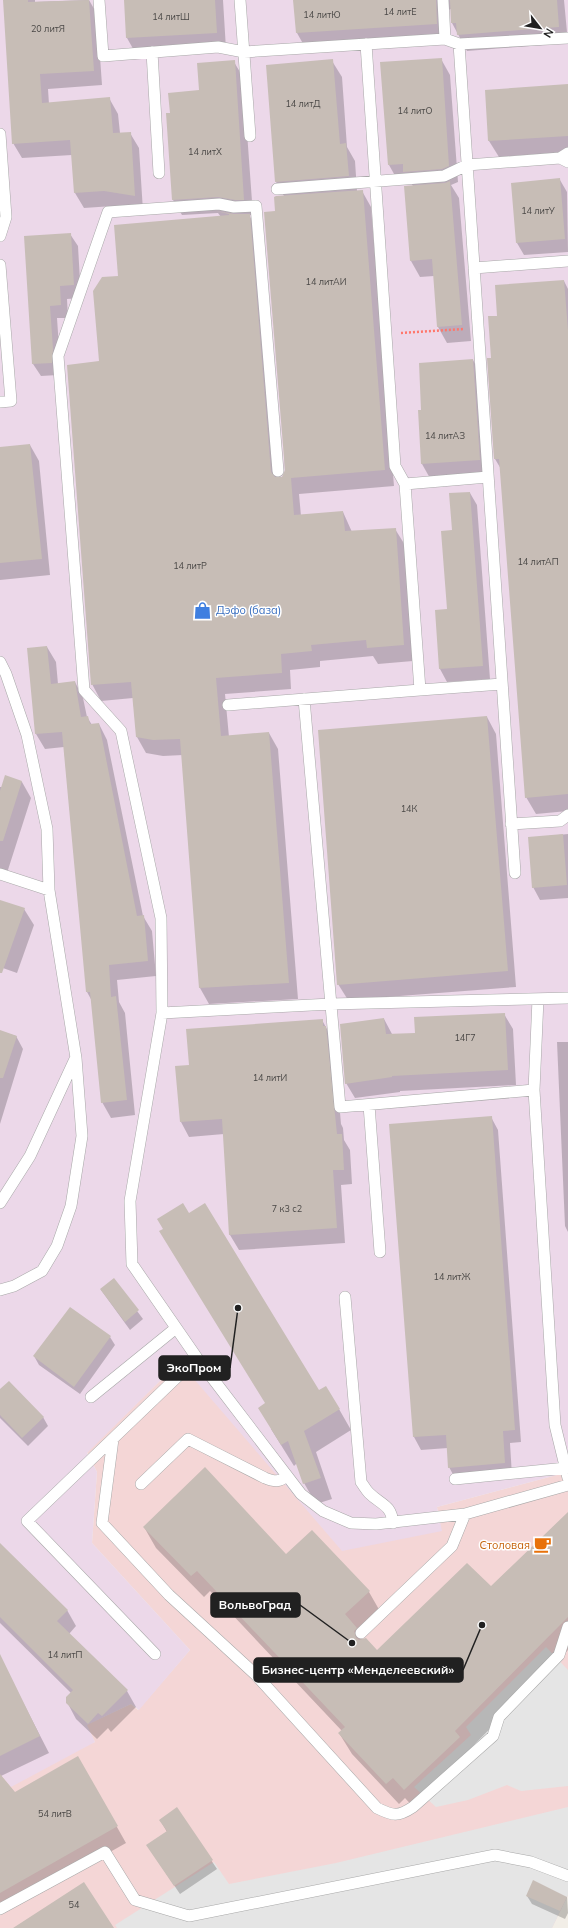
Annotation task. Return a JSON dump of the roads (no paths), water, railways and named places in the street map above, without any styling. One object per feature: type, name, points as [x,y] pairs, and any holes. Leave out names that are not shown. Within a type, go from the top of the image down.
[{"type":"lane","points":[[99,0],[103,56],[218,47],[244,52],[445,40],[459,44],[568,38]]},
{"type":"lane","points":[[240,0],[250,136]]},
{"type":"lane","points":[[443,0],[445,40]]},
{"type":"lane","points":[[366,44],[395,466],[404,484],[420,690]]},
{"type":"lane","points":[[459,44],[515,874]]},
{"type":"lane","points":[[152,52],[159,173]]},
{"type":"lane","points":[[0,134],[6,217],[0,236]]},
{"type":"lane","points":[[278,190],[444,176],[467,165],[565,158]]},
{"type":"lane","points":[[278,471],[256,206],[234,207],[219,204],[108,212],[58,356],[84,690],[121,731],[160,918],[162,1013],[130,1201],[132,1264],[196,1358],[301,1494],[323,1512],[351,1523],[394,1523],[465,1514],[568,1486]]},
{"type":"lane","points":[[474,268],[568,261]]},
{"type":"lane","points":[[0,265],[11,401],[0,402]]},
{"type":"lane","points":[[404,484],[488,477]]},
{"type":"lane","points":[[0,662],[6,674],[27,735],[46,829],[49,890],[76,1058],[82,1136],[71,1206],[57,1246],[42,1271],[14,1286],[0,1290]]},
{"type":"lane","points":[[228,705],[502,684]]},
{"type":"lane","points":[[304,699],[340,1107],[534,1090]]},
{"type":"lane","points":[[511,824],[560,821],[568,815]]},
{"type":"lane","points":[[0,874],[49,890]]},
{"type":"lane","points":[[162,1013],[331,1004],[568,998]]},
{"type":"lane","points":[[455,1479],[567,1473],[555,1425],[534,1090],[538,999]]},
{"type":"lane","points":[[0,1203],[30,1156],[76,1058]]},
{"type":"lane","points":[[369,1105],[380,1252]]},
{"type":"lane","points":[[345,1297],[361,1482],[369,1493],[387,1506],[392,1514],[394,1523]]},
{"type":"lane","points":[[91,1397],[176,1328]]},
{"type":"lane","points":[[155,1654],[26,1521],[196,1358]]},
{"type":"lane","points":[[113,1439],[102,1523],[169,1595],[256,1674],[377,1808],[390,1814],[402,1814],[413,1807],[493,1736],[499,1716],[559,1655],[568,1627]]},
{"type":"lane","points":[[141,1484],[188,1439],[273,1481],[280,1481],[287,1476]]},
{"type":"lane","points":[[361,1633],[452,1546],[465,1514]]},
{"type":"lane","points":[[0,1909],[105,1852],[135,1900],[189,1916],[495,1855],[531,1862],[568,1876]]},
{"type":"place","name":"Дэфо (база)","points":[[203,610]]},
{"type":"place","name":"ЭкоПром","points":[[238,1308]]},
{"type":"place","name":"Столовая","points":[[543,1545]]},
{"type":"place","name":"Бизнес-центр «Менделеевский»","points":[[482,1625]]},
{"type":"place","name":"ВольвоГрад","points":[[352,1643]]}]
